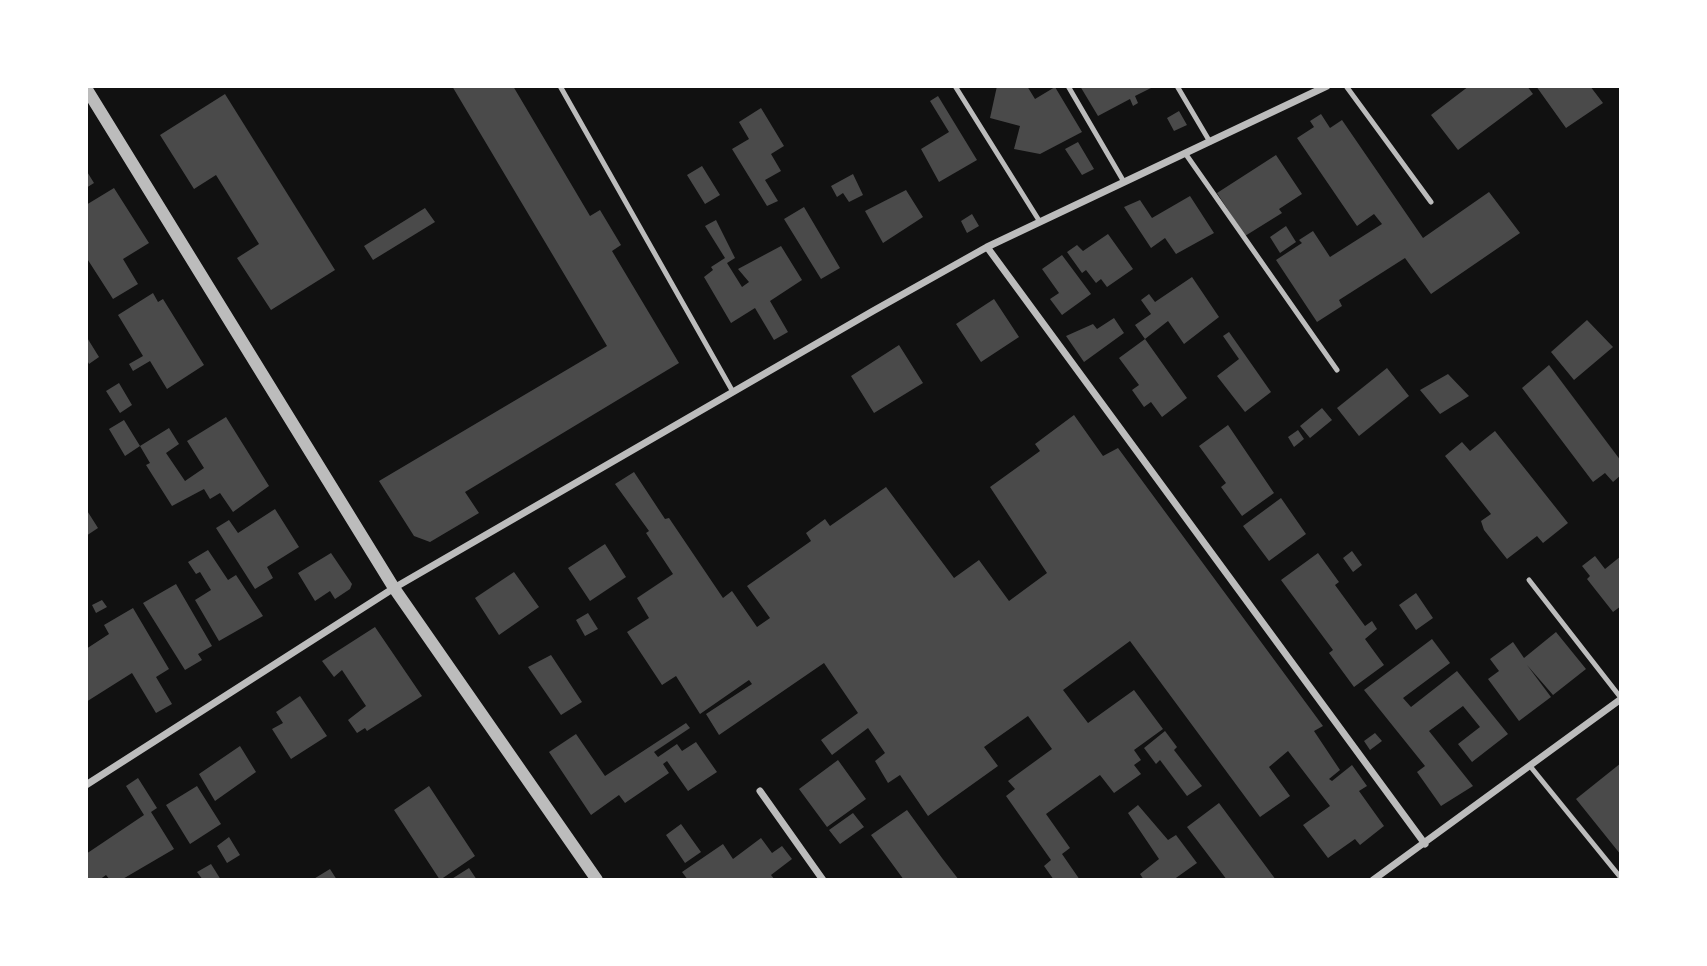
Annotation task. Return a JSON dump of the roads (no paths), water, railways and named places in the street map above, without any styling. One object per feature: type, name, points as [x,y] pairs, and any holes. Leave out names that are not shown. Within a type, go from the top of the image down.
[{"type":"street","points":[[86,785],[394,588],[987,247],[1327,86]]},
{"type":"street","points":[[86,88],[394,588],[597,880]]},
{"type":"street","points":[[987,247],[1425,844]]},
{"type":"street","points":[[1373,880],[1621,699]]},
{"type":"street","points":[[760,791],[823,880]]},
{"type":"lane","points":[[560,86],[733,392]]},
{"type":"lane","points":[[955,86],[1040,222]]},
{"type":"lane","points":[[1068,86],[1124,182]]},
{"type":"lane","points":[[1177,86],[1210,142]]},
{"type":"lane","points":[[1346,86],[1431,202]]},
{"type":"lane","points":[[1185,153],[1337,370]]},
{"type":"lane","points":[[1529,580],[1621,699]]},
{"type":"lane","points":[[1530,766],[1621,878]]}]
